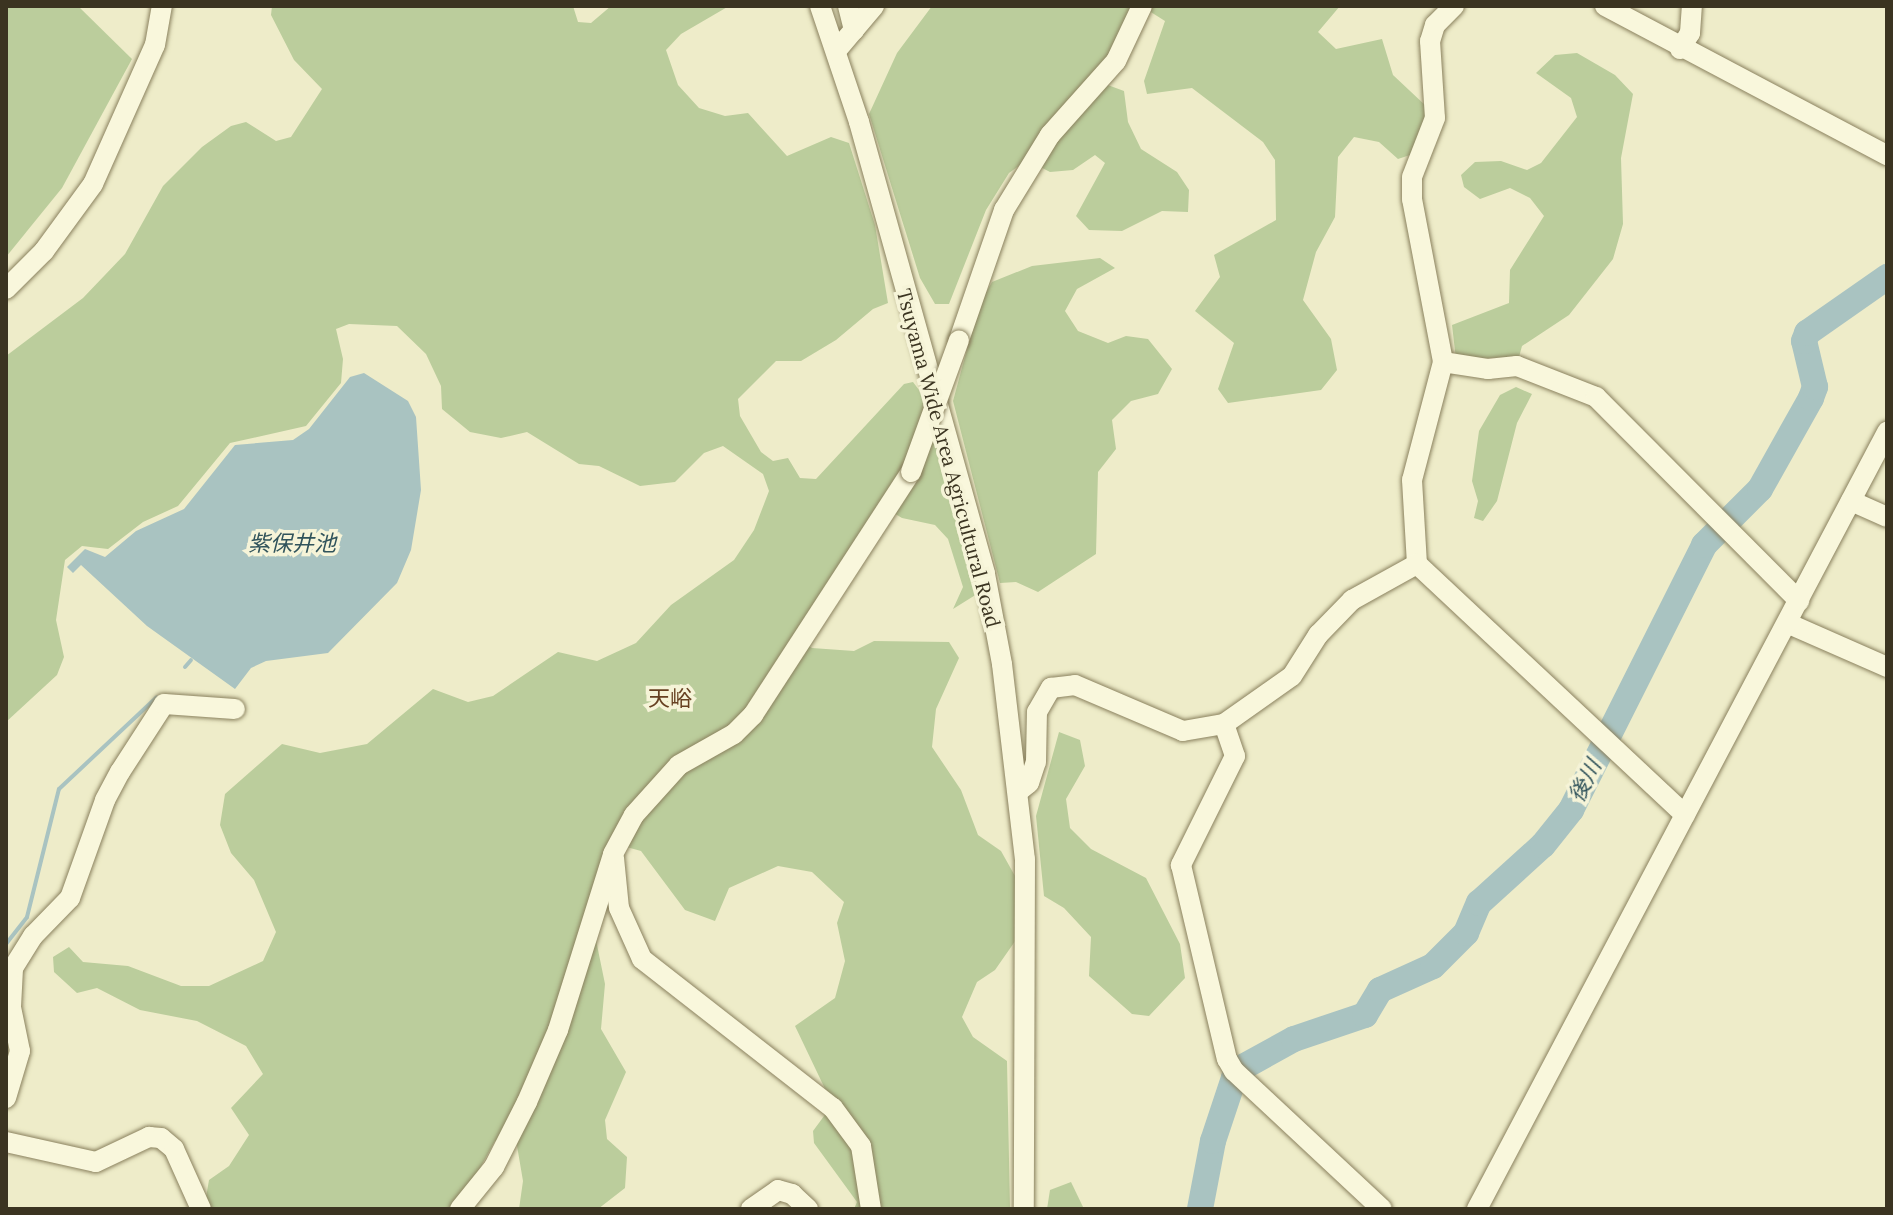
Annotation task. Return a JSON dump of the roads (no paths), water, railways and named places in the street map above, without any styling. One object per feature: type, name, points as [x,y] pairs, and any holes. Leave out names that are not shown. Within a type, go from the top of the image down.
[{"type":"street","points":[[6,289],[44,251],[93,184],[155,45],[162,6]]},
{"type":"street","name":"Tsuyama Wide Area Agricultural Road","points":[[820,6],[836,51],[985,574],[1020,790],[1024,1209]]},
{"type":"street","points":[[848,6],[854,30]]},
{"type":"street","points":[[836,51],[874,6]]},
{"type":"street","points":[[460,1209],[494,1167],[527,1102],[558,1030],[613,854],[658,785],[753,715],[911,472],[1004,210],[1050,135],[1116,61],[1142,6]]},
{"type":"street","points":[[1454,6],[1435,25],[1430,41],[1435,118],[1412,177],[1443,362],[1412,480],[1417,564],[1685,815]]},
{"type":"street","points":[[1605,6],[1680,49],[1887,155]]},
{"type":"street","points":[[1680,49],[1690,33],[1692,6]]},
{"type":"street","points":[[1443,362],[1488,369],[1517,366],[1596,397],[1799,601]]},
{"type":"street","points":[[1477,1209],[1887,432]]},
{"type":"street","points":[[1851,501],[1887,517]]},
{"type":"street","points":[[1020,790],[1029,783],[1036,762],[1042,699],[1061,684],[1096,692],[1164,726],[1183,731],[1224,724],[1292,676],[1318,635],[1352,600],[1417,564]]},
{"type":"street","points":[[1787,623],[1887,667]]},
{"type":"street","points":[[6,1098],[20,1051],[11,1007],[13,968],[33,936],[70,898],[105,800],[120,772],[164,704],[214,712],[235,709]]},
{"type":"street","points":[[1224,724],[1235,756],[1181,865],[1186,902],[1238,1075],[1382,1209]]},
{"type":"street","points":[[613,854],[619,908],[642,959],[833,1108],[861,1146],[871,1209]]},
{"type":"street","points":[[6,1142],[96,1162],[149,1137],[161,1138],[174,1149],[201,1209]]},
{"type":"street","points":[[751,1209],[778,1190],[792,1194],[808,1209]]},
{"type":"water","name":"紫保井池","points":[[364,373],[408,401],[416,417],[421,490],[411,550],[397,583],[328,653],[266,661],[251,668],[235,689],[147,626],[81,565],[73,573],[67,567],[85,549],[105,557],[136,531],[184,509],[235,445],[293,440],[309,429],[350,377]]},
{"type":"waterway","name":"後川","points":[[1200,1209],[1213,1141],[1234,1078],[1245,1066],[1294,1039],[1365,1015],[1380,990],[1433,966],[1466,933],[1479,903],[1543,845],[1571,810],[1704,545],[1760,489],[1811,398],[1815,387],[1804,341],[1807,333],[1887,277]]},
{"type":"waterway","points":[[185,667],[191,660]]},
{"type":"waterway","points":[[6,944],[27,917],[59,789],[157,697]]},
{"type":"district","name":"天峪","points":[[670,699]]}]
